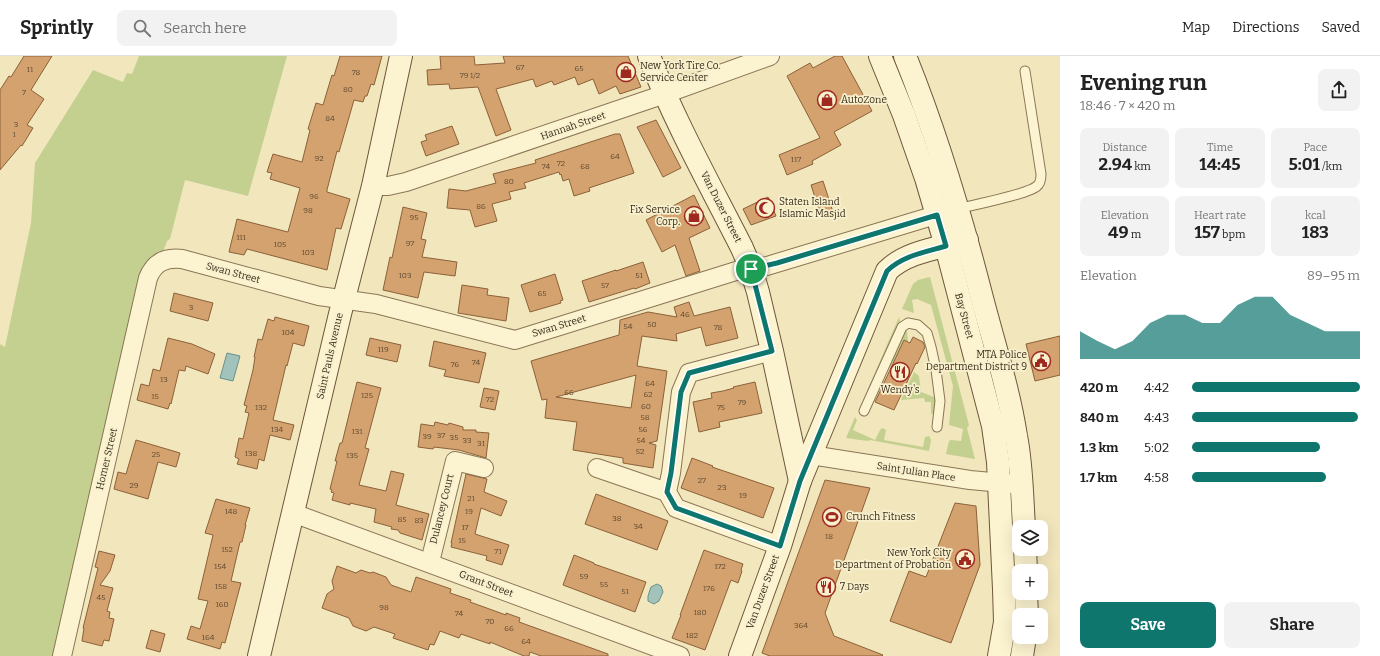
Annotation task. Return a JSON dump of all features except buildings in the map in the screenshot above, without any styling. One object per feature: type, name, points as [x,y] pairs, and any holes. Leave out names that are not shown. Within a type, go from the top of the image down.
[{"type":"main road","name":"Saint Pauls Avenue","points":[[259,656],[344,300],[373,186],[402,56]]},
{"type":"main road","name":"Van Duzer Street","points":[[649,56],[665,94],[739,241],[751,269],[772,351],[800,481]]},
{"type":"main road","name":"Bay Street","points":[[880,56],[911,133],[937,215],[993,426],[999,482],[1005,604],[1004,631],[999,656]]},
{"type":"main road","points":[[905,56],[932,124],[958,209],[1010,405],[1022,484],[1024,520]]},
{"type":"main road","name":"Van Duzer Street","points":[[740,656],[780,546],[800,481],[887,271],[893,265],[914,255],[967,240]]},
{"type":"main road","points":[[1022,656],[1025,644]]},
{"type":"street","name":"Hannah Street","points":[[373,186],[394,185],[406,182],[665,94],[770,56]]},
{"type":"street","name":"Swan Street","points":[[156,265],[167,259],[182,259],[319,296],[376,304],[515,340],[736,271],[777,263],[958,209]]},
{"type":"street","name":"Homer Street","points":[[62,656],[148,278],[150,272],[156,265]]},
{"type":"street","points":[[772,351],[689,373],[681,392],[671,473],[667,492],[676,508],[780,546]]},
{"type":"street","name":"Saint Julian Place","points":[[811,455],[970,480],[1022,484]]},
{"type":"street","name":"Dulancey Court","points":[[430,562],[455,461],[484,468]]},
{"type":"street","points":[[598,468],[667,492]]},
{"type":"street","name":"Grant Street","points":[[293,513],[430,562],[680,656]]},
{"type":"lane","points":[[958,209],[1024,192],[1038,186],[1041,181],[1025,71]]},
{"type":"lane","points":[[864,411],[902,327],[908,323],[918,325],[927,332],[936,370],[940,402],[937,427]]},
{"type":"green space","points":[[139,56],[287,56],[248,196],[185,180],[170,239],[167,241],[163,252],[54,656],[0,656],[0,344],[5,347],[31,223],[35,163],[93,70],[123,82],[127,73],[132,74]]},
{"type":"green space","points":[[930,277],[969,425],[967,428],[975,459],[946,454],[949,441],[961,441],[963,429],[949,425],[953,386],[931,305],[917,299],[912,300],[914,313],[902,309],[913,284],[918,280]]},
{"type":"green space","points":[[899,317],[900,321],[868,392],[867,391]]},
{"type":"green space","points":[[907,330],[908,342],[904,340],[891,367],[889,366],[902,335]]},
{"type":"green space","points":[[914,372],[919,376],[921,392],[936,399],[934,415],[931,413],[931,402],[925,402],[924,398],[901,400]]},
{"type":"green space","points":[[855,417],[857,420],[853,430],[875,440],[882,428],[886,430],[884,440],[923,447],[925,437],[929,436],[931,440],[929,451],[870,440],[846,438]]},
{"type":"water","points":[[227,353],[240,356],[233,381],[220,378]]},
{"type":"water","points":[[657,584],[661,586],[663,592],[659,601],[654,604],[648,601],[648,596],[651,587]]},
{"type":"place","name":"New York Tire Co. Service Center","points":[[626,72]]},
{"type":"place","name":"AutoZone","points":[[827,100]]},
{"type":"place","name":"Staten Island Islamic Masjid","points":[[765,208]]},
{"type":"place","name":"Fix Service Corp.","points":[[694,216]]},
{"type":"place","name":"MTA Police Department District 9","points":[[1041,361]]},
{"type":"place","name":"Wendy's","points":[[900,372]]},
{"type":"place","name":"Crunch Fitness","points":[[832,517]]},
{"type":"place","name":"New York City Department of Probation","points":[[965,559]]},
{"type":"place","name":"7 Days","points":[[826,587]]},
{"type":"route","points":[[937,215],[946,246],[914,255],[893,265],[887,271],[800,481],[780,546],[676,508],[667,492],[671,473],[681,392],[689,373],[772,351],[756,283],[751,269],[767,266],[937,215]]}]
